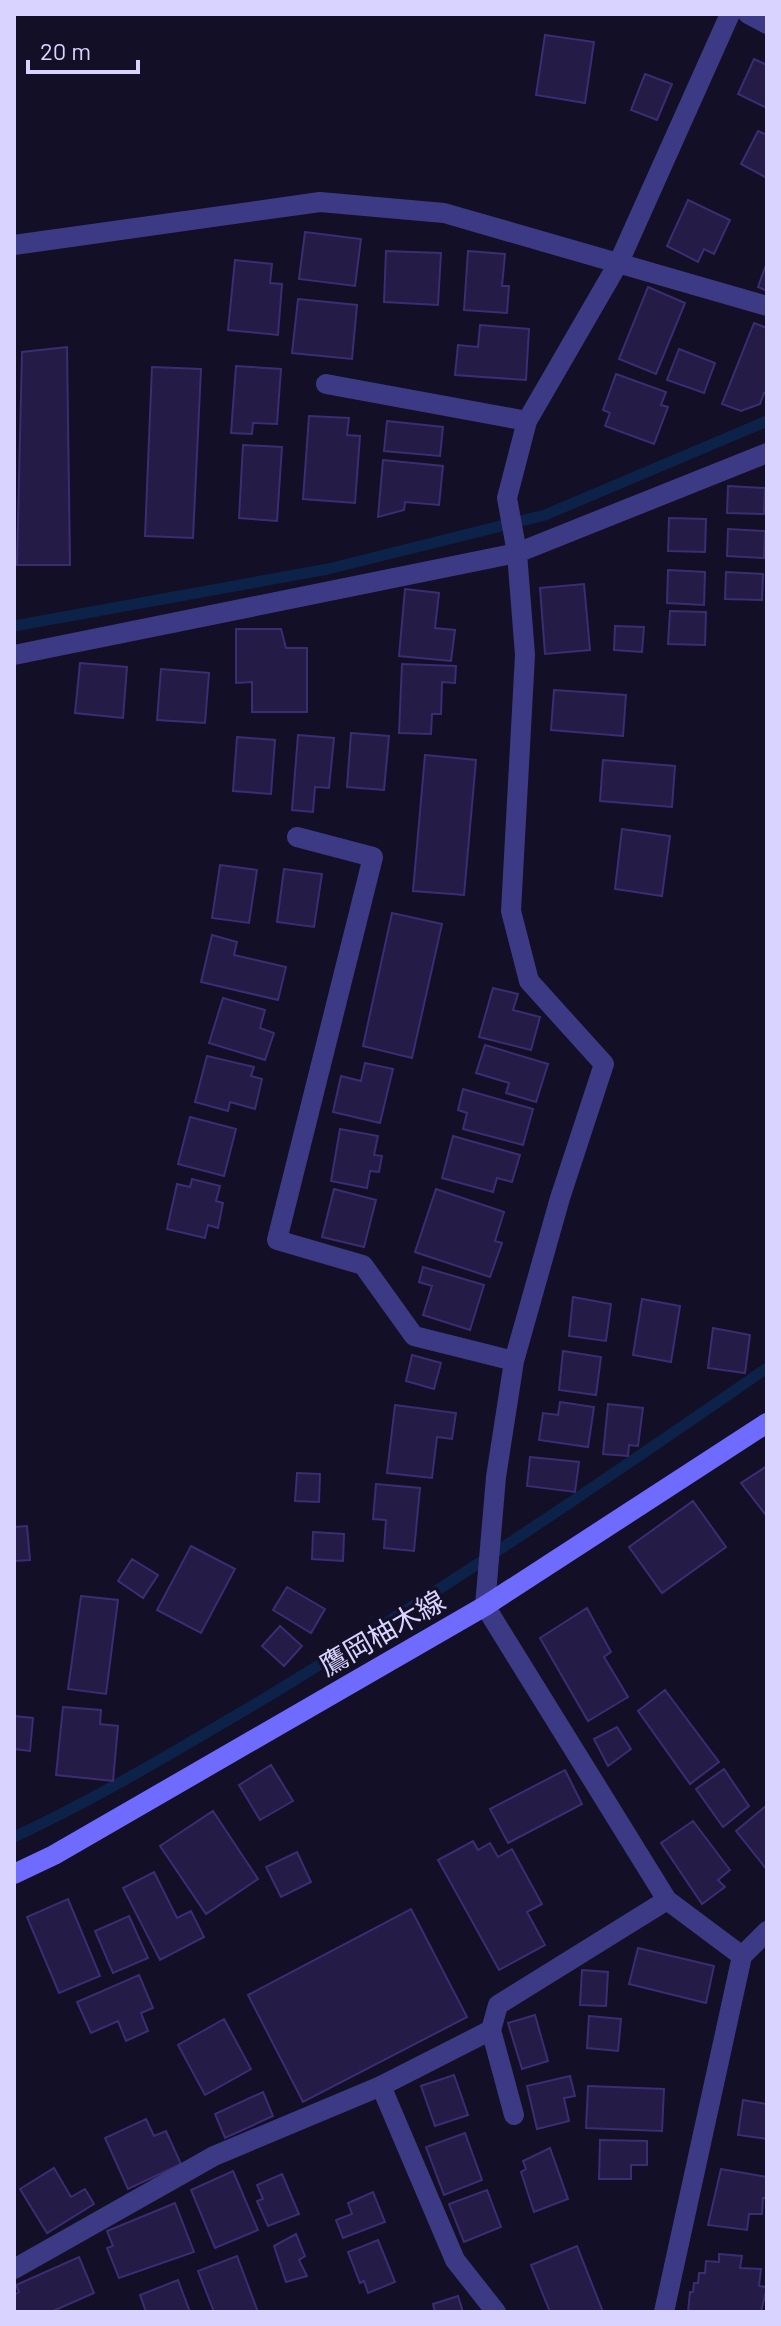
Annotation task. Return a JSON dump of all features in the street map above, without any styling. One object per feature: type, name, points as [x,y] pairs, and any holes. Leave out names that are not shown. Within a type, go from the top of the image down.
[{"type":"main road","name":"鷹岡柚木線","points":[[14,1874],[54,1855],[485,1606],[767,1423]]},
{"type":"street","points":[[730,14],[619,262],[527,421],[509,504],[517,553],[525,655],[511,911],[529,981],[604,1064],[560,1198],[514,1361],[496,1477],[485,1606],[667,1900],[742,1956]]},
{"type":"street","points":[[748,14],[767,24]]},
{"type":"street","points":[[14,245],[320,202],[444,213],[767,306]]},
{"type":"street","points":[[326,384],[527,421]]},
{"type":"street","points":[[14,655],[517,553],[767,453]]},
{"type":"street","points":[[297,837],[373,857],[277,1240],[363,1265],[414,1336],[514,1361]]},
{"type":"street","points":[[514,2115],[491,2030],[498,2005],[667,1900]]},
{"type":"street","points":[[664,2312],[742,1956],[767,1931]]},
{"type":"street","points":[[14,2269],[214,2156],[381,2086],[491,2030]]},
{"type":"street","points":[[381,2086],[455,2260],[496,2312]]},
{"type":"building","points":[[545,35],[594,42],[585,103],[536,95]]},
{"type":"building","points":[[754,59],[767,65],[767,108],[738,94]]},
{"type":"building","points":[[645,74],[672,84],[657,120],[631,110]]},
{"type":"building","points":[[758,131],[767,135],[767,178],[741,164]]},
{"type":"building","points":[[688,200],[730,220],[714,254],[704,249],[698,262],[667,246]]},
{"type":"building","points":[[305,232],[361,239],[355,286],[299,279]]},
{"type":"building","points":[[386,251],[441,253],[438,305],[384,302]]},
{"type":"building","points":[[468,251],[505,254],[502,286],[509,286],[507,313],[464,310]]},
{"type":"building","points":[[235,260],[272,264],[270,283],[282,284],[278,335],[228,330]]},
{"type":"building","points":[[767,262],[767,291],[758,287]]},
{"type":"building","points":[[648,287],[685,303],[656,374],[619,359]]},
{"type":"building","points":[[298,299],[357,305],[352,359],[292,353]]},
{"type":"building","points":[[754,323],[767,328],[767,395],[764,393],[760,404],[741,411],[722,404]]},
{"type":"building","points":[[480,325],[529,329],[526,380],[455,375],[458,345],[478,347]]},
{"type":"building","points":[[67,347],[70,565],[17,565],[22,352]]},
{"type":"building","points":[[679,349],[715,363],[704,393],[667,380]]},
{"type":"building","points":[[236,366],[281,369],[277,424],[253,423],[252,434],[231,433]]},
{"type":"building","points":[[152,367],[201,369],[193,538],[145,536]]},
{"type":"building","points":[[616,374],[666,392],[661,405],[668,407],[654,444],[605,426],[610,413],[603,410]]},
{"type":"building","points":[[309,416],[349,418],[347,435],[360,436],[355,503],[303,499]]},
{"type":"building","points":[[387,421],[443,427],[440,456],[384,451]]},
{"type":"building","points":[[243,445],[282,447],[277,521],[239,518]]},
{"type":"building","points":[[383,460],[443,466],[439,505],[405,502],[404,510],[378,517]]},
{"type":"building","points":[[728,486],[765,488],[764,514],[727,513]]},
{"type":"building","points":[[669,518],[706,519],[705,552],[668,551]]},
{"type":"building","points":[[728,529],[765,531],[764,558],[727,556]]},
{"type":"building","points":[[668,570],[705,572],[704,605],[667,603]]},
{"type":"building","points":[[726,572],[763,574],[762,600],[725,599]]},
{"type":"building","points":[[584,584],[590,650],[545,654],[540,588]]},
{"type":"building","points":[[405,589],[439,593],[435,628],[455,630],[451,661],[399,656]]},
{"type":"building","points":[[670,611],[706,612],[705,645],[668,644]]},
{"type":"building","points":[[615,626],[644,627],[642,652],[614,650]]},
{"type":"building","points":[[236,629],[281,629],[286,648],[307,648],[307,712],[252,712],[252,682],[236,683]]},
{"type":"building","points":[[80,663],[127,667],[123,718],[75,713]]},
{"type":"building","points":[[402,664],[456,666],[455,683],[442,682],[441,714],[432,714],[431,734],[399,733]]},
{"type":"building","points":[[161,669],[209,673],[205,723],[157,720]]},
{"type":"building","points":[[554,690],[626,695],[623,736],[551,730]]},
{"type":"building","points":[[351,733],[389,736],[384,790],[347,787]]},
{"type":"building","points":[[298,735],[334,738],[329,788],[315,787],[313,812],[292,810]]},
{"type":"building","points":[[237,737],[275,740],[271,794],[233,791]]},
{"type":"building","points":[[425,755],[476,760],[464,895],[413,891]]},
{"type":"building","points":[[603,760],[675,766],[672,807],[600,801]]},
{"type":"building","points":[[622,829],[670,836],[662,896],[615,889]]},
{"type":"building","points":[[220,865],[257,870],[249,923],[212,918]]},
{"type":"building","points":[[284,869],[322,874],[314,927],[277,922]]},
{"type":"building","points":[[392,913],[442,924],[412,1058],[363,1046]]},
{"type":"building","points":[[212,935],[237,942],[234,955],[286,967],[278,1000],[201,982]]},
{"type":"building","points":[[493,988],[518,994],[513,1010],[540,1017],[531,1050],[479,1037]]},
{"type":"building","points":[[223,998],[265,1010],[260,1028],[274,1033],[265,1060],[209,1043]]},
{"type":"building","points":[[485,1045],[548,1064],[536,1102],[506,1093],[509,1083],[476,1073]]},
{"type":"building","points":[[207,1056],[254,1067],[251,1076],[262,1079],[255,1109],[230,1102],[228,1111],[195,1102]]},
{"type":"building","points":[[365,1063],[393,1069],[380,1123],[333,1112],[341,1076],[361,1081]]},
{"type":"building","points":[[463,1089],[533,1109],[523,1145],[463,1129],[467,1113],[458,1110]]},
{"type":"building","points":[[190,1117],[236,1129],[224,1176],[178,1164]]},
{"type":"building","points":[[340,1129],[378,1136],[374,1155],[382,1156],[379,1172],[370,1171],[367,1188],[331,1181]]},
{"type":"building","points":[[453,1136],[520,1155],[512,1182],[497,1178],[493,1192],[442,1178]]},
{"type":"building","points":[[192,1179],[220,1186],[216,1201],[223,1203],[218,1228],[208,1225],[205,1238],[167,1229],[177,1184],[190,1187]]},
{"type":"building","points":[[334,1189],[376,1200],[364,1247],[322,1237]]},
{"type":"building","points":[[436,1189],[504,1212],[495,1241],[502,1243],[490,1277],[415,1252]]},
{"type":"building","points":[[423,1267],[484,1285],[470,1330],[423,1315],[432,1286],[419,1282]]},
{"type":"building","points":[[573,1297],[611,1304],[606,1341],[569,1336]]},
{"type":"building","points":[[642,1299],[680,1306],[671,1362],[633,1355]]},
{"type":"building","points":[[713,1328],[750,1335],[745,1373],[708,1368]]},
{"type":"building","points":[[563,1351],[601,1357],[596,1395],[559,1390]]},
{"type":"building","points":[[412,1355],[441,1363],[434,1389],[406,1381]]},
{"type":"building","points":[[560,1402],[594,1407],[588,1447],[539,1440],[543,1413],[558,1415]]},
{"type":"building","points":[[608,1404],[643,1408],[638,1446],[629,1445],[628,1456],[603,1454]]},
{"type":"building","points":[[395,1405],[456,1413],[452,1439],[437,1437],[432,1478],[387,1473]]},
{"type":"building","points":[[530,1457],[579,1462],[575,1492],[527,1486]]},
{"type":"building","points":[[767,1466],[767,1512],[765,1514],[741,1483]]},
{"type":"building","points":[[297,1473],[320,1474],[319,1502],[295,1501]]},
{"type":"building","points":[[376,1484],[420,1488],[414,1551],[384,1548],[386,1520],[373,1519]]},
{"type":"building","points":[[693,1501],[726,1547],[662,1593],[629,1547]]},
{"type":"building","points":[[27,1526],[30,1560],[14,1561],[14,1527]]},
{"type":"building","points":[[313,1532],[344,1534],[343,1561],[312,1559]]},
{"type":"building","points":[[191,1546],[235,1569],[201,1633],[157,1610]]},
{"type":"building","points":[[132,1559],[158,1575],[143,1598],[118,1581]]},
{"type":"building","points":[[287,1587],[325,1609],[311,1633],[273,1610]]},
{"type":"building","points":[[81,1596],[118,1600],[106,1694],[68,1689]]},
{"type":"building","points":[[587,1608],[611,1652],[604,1657],[628,1697],[588,1721],[540,1638]]},
{"type":"building","points":[[280,1626],[302,1646],[284,1666],[262,1646]]},
{"type":"building","points":[[665,1690],[719,1762],[690,1784],[638,1711]]},
{"type":"building","points":[[63,1707],[101,1710],[100,1724],[118,1726],[113,1781],[56,1775]]},
{"type":"building","points":[[14,1716],[33,1718],[30,1751],[14,1749]]},
{"type":"building","points":[[617,1727],[631,1749],[608,1766],[594,1739]]},
{"type":"building","points":[[271,1765],[293,1801],[260,1820],[239,1785]]},
{"type":"building","points":[[724,1769],[749,1806],[723,1827],[696,1789]]},
{"type":"building","points":[[565,1770],[582,1804],[508,1843],[490,1809]]},
{"type":"building","points":[[767,1805],[767,1870],[736,1831]]},
{"type":"building","points":[[213,1811],[258,1879],[206,1914],[160,1846]]},
{"type":"building","points":[[693,1821],[730,1870],[718,1880],[725,1887],[702,1904],[661,1843]]},
{"type":"building","points":[[473,1841],[478,1850],[490,1843],[498,1857],[512,1849],[542,1904],[527,1912],[545,1945],[499,1970],[438,1860]]},
{"type":"building","points":[[297,1852],[311,1882],[281,1897],[266,1867]]},
{"type":"building","points":[[154,1872],[177,1918],[191,1911],[204,1937],[160,1960],[123,1888]]},
{"type":"building","points":[[68,1899],[100,1976],[59,1993],[27,1917]]},
{"type":"building","points":[[411,1909],[467,2017],[303,2102],[248,1995]]},
{"type":"building","points":[[129,1916],[148,1958],[113,1973],[95,1931]]},
{"type":"building","points":[[638,1948],[714,1966],[706,2003],[629,1984]]},
{"type":"building","points":[[582,1970],[608,1972],[606,2006],[580,2005]]},
{"type":"building","points":[[139,1975],[153,2008],[141,2013],[148,2031],[126,2041],[118,2021],[91,2033],[77,2002]]},
{"type":"building","points":[[535,2015],[548,2061],[522,2069],[508,2023]]},
{"type":"building","points":[[589,2016],[621,2019],[618,2051],[587,2048]]},
{"type":"building","points":[[224,2019],[251,2069],[205,2095],[178,2045]]},
{"type":"building","points":[[454,2075],[468,2115],[435,2126],[421,2086]]},
{"type":"building","points":[[570,2076],[575,2096],[564,2098],[569,2121],[537,2129],[527,2086]]},
{"type":"building","points":[[588,2086],[664,2089],[662,2131],[586,2128]]},
{"type":"building","points":[[263,2092],[273,2116],[225,2138],[215,2114]]},
{"type":"building","points":[[743,2100],[767,2104],[767,2139],[738,2135]]},
{"type":"building","points":[[146,2119],[154,2136],[166,2131],[181,2164],[128,2189],[105,2138]]},
{"type":"building","points":[[465,2133],[482,2180],[444,2195],[426,2147]]},
{"type":"building","points":[[600,2140],[647,2141],[647,2165],[631,2165],[631,2179],[599,2179]]},
{"type":"building","points":[[550,2148],[568,2199],[534,2212],[521,2172],[526,2169],[523,2161]]},
{"type":"building","points":[[54,2168],[71,2197],[85,2189],[94,2204],[47,2233],[20,2189]]},
{"type":"building","points":[[721,2169],[767,2177],[767,2198],[763,2198],[762,2214],[749,2214],[747,2230],[708,2225]]},
{"type":"building","points":[[233,2171],[258,2230],[215,2248],[191,2190]]},
{"type":"building","points":[[282,2174],[299,2214],[268,2226],[257,2201],[263,2199],[257,2185]]},
{"type":"building","points":[[487,2190],[501,2227],[464,2242],[449,2204]]},
{"type":"building","points":[[373,2192],[385,2222],[343,2238],[336,2220],[352,2214],[348,2203]]},
{"type":"building","points":[[175,2203],[194,2252],[119,2278],[107,2248],[113,2246],[107,2231]]},
{"type":"building","points":[[296,2234],[305,2256],[299,2260],[307,2276],[286,2282],[274,2246]]},
{"type":"building","points":[[378,2240],[395,2282],[368,2293],[364,2281],[360,2283],[348,2252]]},
{"type":"building","points":[[577,2246],[603,2312],[550,2312],[531,2265]]},
{"type":"building","points":[[719,2254],[742,2256],[740,2268],[761,2269],[759,2286],[767,2287],[761,2312],[688,2312],[690,2292],[693,2292],[694,2283],[698,2283],[699,2273],[705,2273],[706,2261],[719,2262]]},
{"type":"building","points":[[237,2256],[258,2312],[214,2312],[198,2271]]},
{"type":"building","points":[[79,2257],[94,2293],[51,2312],[14,2312],[14,2295],[19,2292],[16,2285]]},
{"type":"building","points":[[178,2280],[190,2312],[146,2312],[140,2295]]},
{"type":"building","points":[[458,2296],[463,2312],[435,2312],[433,2304]]},
{"type":"waterway","points":[[14,626],[328,569],[545,515],[767,421]]},
{"type":"waterway","points":[[14,1837],[137,1773],[323,1663],[515,1540],[767,1368]]}]
